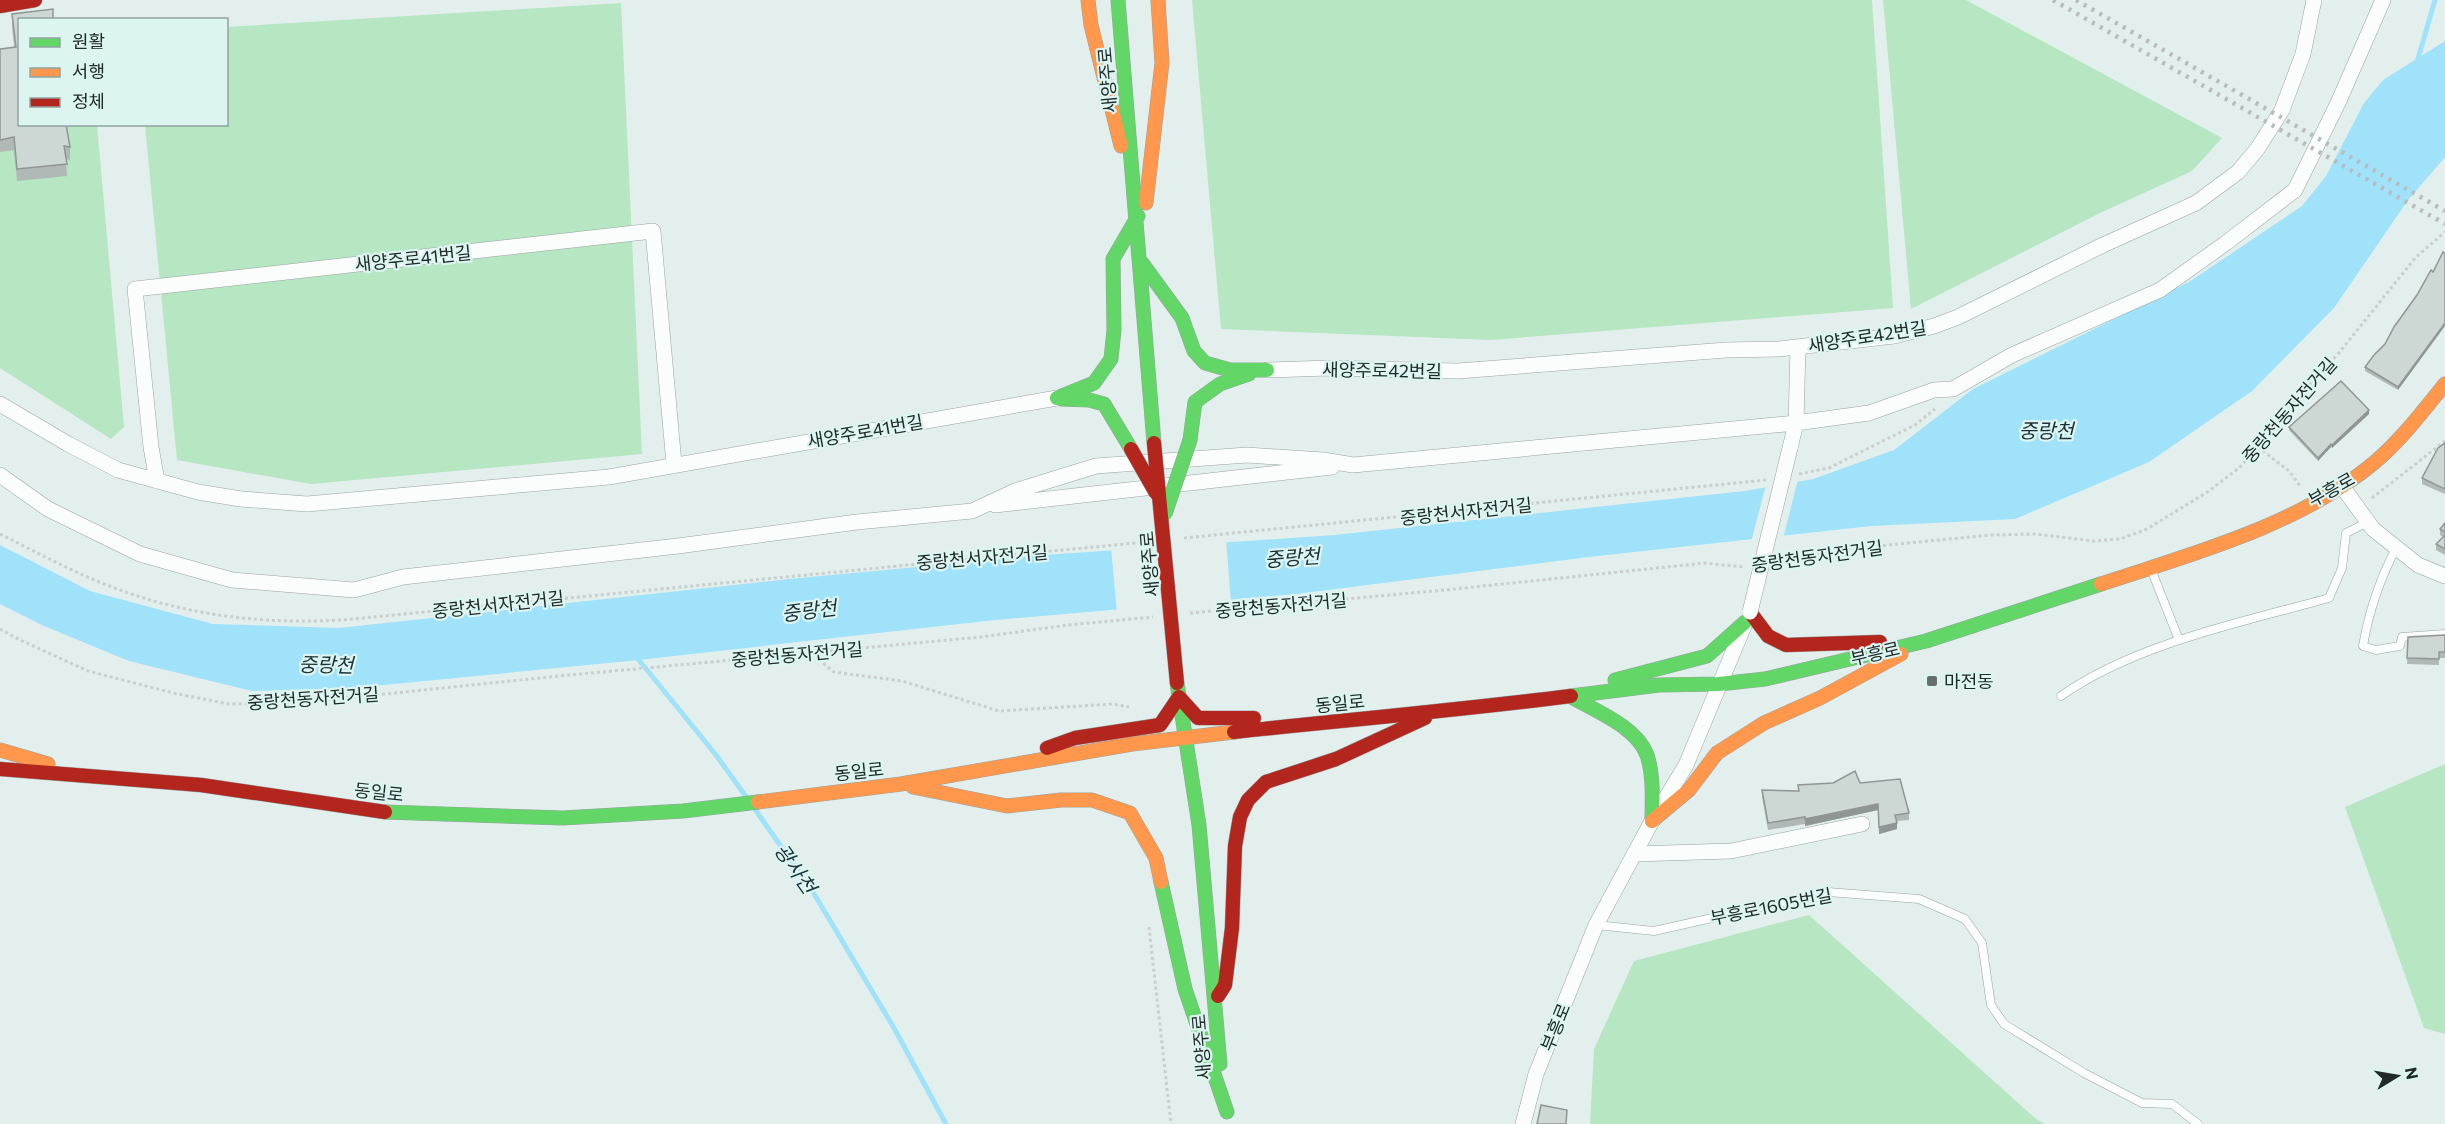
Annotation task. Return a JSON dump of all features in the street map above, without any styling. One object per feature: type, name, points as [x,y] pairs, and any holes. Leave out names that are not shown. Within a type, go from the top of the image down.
[{"type":"main road","points":[[0,6],[35,0]]},
{"type":"main road","points":[[1057,398],[1094,383],[1111,359],[1114,330],[1113,260],[1137,212],[1096,44],[1088,0]]},
{"type":"main road","name":"새양주로","points":[[1118,0],[1141,256],[1154,443],[1178,690],[1199,825],[1215,1001],[1216,1040],[1228,1118]]},
{"type":"main road","points":[[1158,0],[1162,63],[1141,256],[1182,318],[1194,351],[1205,363],[1230,370],[1267,370]]},
{"type":"main road","points":[[1163,520],[1190,440],[1195,402],[1208,391],[1228,380],[1267,370]]},
{"type":"main road","name":"부흥로","points":[[1719,684],[1764,679],[1926,641],[2250,532],[2341,485],[2364,470],[2445,384]]},
{"type":"main road","points":[[1057,398],[1097,401],[1106,405],[1161,504]]},
{"type":"main road","points":[[1547,699],[1707,656],[1748,617],[1768,636],[1786,645],[1926,641]]},
{"type":"main road","points":[[1652,821],[1689,790],[1717,753],[1764,723],[1820,698],[1926,641]]},
{"type":"main road","name":"동일로","points":[[0,769],[201,785],[381,812],[563,818],[683,811],[901,784],[1132,744],[1363,718],[1437,713],[1659,685],[1719,684]]},
{"type":"main road","points":[[991,768],[1075,738],[1160,725],[1178,690],[1198,718],[1363,718]]},
{"type":"main road","points":[[1569,696],[1621,726],[1645,749],[1653,787],[1652,821]]},
{"type":"main road","points":[[1215,1001],[1225,985],[1235,902],[1235,846],[1240,817],[1248,800],[1266,782],[1336,759],[1437,713]]},
{"type":"main road","points":[[0,750],[95,777]]},
{"type":"main road","points":[[901,784],[1007,806],[1061,800],[1092,800],[1130,813],[1156,858],[1185,988],[1228,1118]]},
{"type":"street","name":"새양주로42번길","points":[[1267,370],[1329,368],[1458,371],[1726,350],[1798,347],[1894,336],[1934,326],[1958,317],[2103,245],[2196,203],[2238,172],[2258,148],[2282,110],[2303,54],[2314,0]]},
{"type":"street","points":[[982,506],[1353,465],[1796,423],[1869,413],[1934,390],[1953,389],[2012,355],[2160,290],[2295,190],[2338,103],[2383,0]]},
{"type":"street","name":"새양주로41번길","points":[[157,481],[151,447],[135,288],[653,231],[674,464]]},
{"type":"street","points":[[1719,684],[1748,617],[1796,423],[1798,347]]},
{"type":"street","name":"새양주로41번길","points":[[0,405],[118,470],[198,492],[241,499],[307,504],[609,477],[1057,398]]},
{"type":"street","points":[[0,476],[48,509],[140,554],[232,580],[354,590],[403,577],[678,546],[856,522],[972,511],[1015,491],[1096,466],[1247,455],[1323,460],[1353,465]]},
{"type":"street","points":[[2341,485],[2373,529],[2418,565],[2445,576]]},
{"type":"street","name":"부흥로","points":[[1523,1124],[1536,1074],[1596,925],[1652,821],[1686,765],[1719,684]]},
{"type":"street","points":[[1634,854],[1731,851],[1862,824]]},
{"type":"lane","points":[[2061,696],[2086,678],[2179,640],[2329,598],[2342,568],[2346,533],[2368,522]]},
{"type":"lane","points":[[2396,548],[2380,578],[2367,620],[2363,646],[2376,650],[2400,646],[2402,637],[2445,634]]},
{"type":"lane","points":[[2151,567],[2179,640]]},
{"type":"lane","name":"부흥로1605번길","points":[[1596,925],[1654,931],[1828,892],[1919,899],[1965,919],[1982,943],[1991,1005],[2004,1024],[2084,1073],[2142,1103],[2172,1104],[2198,1124]]},
{"type":"path","name":"중랑천동자전거길","points":[[1766,567],[1827,551],[1989,535],[2035,534],[2094,541],[2120,538],[2147,529],[2225,480],[2258,447],[2288,408],[2338,354],[2416,257],[2445,232]]},
{"type":"path","points":[[1796,474],[1829,468],[1915,425],[1947,399],[1953,389]]},
{"type":"path","points":[[2372,498],[2445,441]]},
{"type":"path","points":[[2258,447],[2289,471],[2301,488]]},
{"type":"path","name":"중랑천서자전거길","points":[[1179,539],[1774,478]]},
{"type":"path","name":"중랑천서자전거길","points":[[0,534],[103,584],[143,597],[221,616],[284,622],[352,619],[1156,541]]},
{"type":"path","name":"중랑천동자전거길","points":[[1182,614],[1705,563],[1753,567]]},
{"type":"path","name":"중랑천동자전거길","points":[[0,629],[88,671],[173,693],[229,704],[298,704],[559,676],[988,636],[1160,616]]},
{"type":"path","points":[[818,653],[825,665],[834,672],[902,681],[999,711],[1113,704],[1129,707]]},
{"type":"path","points":[[1149,923],[1172,1124]]},
{"type":"green space","points":[[1192,0],[1872,0],[1893,308],[1491,340],[1221,329]]},
{"type":"green space","points":[[1883,0],[1966,0],[2222,138],[2192,171],[2100,213],[1911,309]]},
{"type":"green space","points":[[621,3],[642,454],[311,484],[177,460],[145,126],[228,126],[228,27]]},
{"type":"green space","points":[[0,55],[18,117],[18,126],[97,126],[124,427],[111,439],[0,368]]},
{"type":"green space","points":[[2445,764],[2445,1034],[2424,1028],[2345,807]]},
{"type":"green space","points":[[1809,915],[2036,1119],[2045,1124],[1590,1124],[1594,1049],[1634,961]]},
{"type":"water","name":"중랑천","points":[[2445,41],[2445,157],[2408,200],[2334,308],[2252,391],[2149,462],[2015,519],[1871,526],[1589,557],[1296,594],[995,620],[629,661],[353,688],[252,691],[129,661],[44,626],[0,604],[0,545],[90,591],[213,624],[339,628],[789,579],[1044,555],[1334,535],[1745,491],[1813,479],[1894,450],[1973,389],[2189,282],[2302,206],[2326,176],[2364,103],[2383,80]]},
{"type":"pier","points":[[1798,479],[1783,539],[1751,542],[1766,485]]},
{"type":"pier","points":[[1226,539],[1231,603],[1117,613],[1111,547]]},
{"type":"building","points":[[53,9],[53,18],[18,18],[18,126],[66,126],[70,147],[64,146],[67,164],[17,169],[14,137],[0,140],[0,49],[16,47],[12,14]]},
{"type":"building","points":[[2443,252],[2445,253],[2445,323],[2398,387],[2365,367],[2385,344],[2431,270],[2433,272]]},
{"type":"building","points":[[2341,381],[2369,410],[2318,458],[2289,427]]},
{"type":"building","points":[[2445,443],[2445,489],[2422,478],[2438,448]]},
{"type":"building","points":[[2445,535],[2445,549],[2436,544]]},
{"type":"building","points":[[2445,635],[2445,652],[2439,652],[2439,659],[2407,658],[2408,637]]},
{"type":"building","points":[[1855,771],[1860,783],[1900,779],[1909,813],[1895,815],[1897,823],[1879,827],[1878,804],[1805,819],[1805,817],[1768,823],[1762,790],[1799,791],[1798,785],[1833,783]]},
{"type":"building","points":[[1541,1105],[1567,1110],[1566,1124],[1537,1124]]},
{"type":"waterway","points":[[2417,62],[2435,0]]},
{"type":"waterway","name":"광사천","points":[[634,654],[716,755],[747,798]]},
{"type":"waterway","name":"광사천","points":[[754,808],[813,892],[894,1028],[946,1124]]},
{"type":"railway","points":[[2053,0],[2445,224]]},
{"type":"railway","points":[[2076,0],[2445,211]]},
{"type":"traffic: fast","points":[[1118,0],[1154,443]]},
{"type":"traffic: fast","points":[[1057,398],[1094,383],[1111,359],[1114,330],[1113,259],[1138,216]]},
{"type":"traffic: fast","points":[[1142,263],[1182,318],[1194,351],[1205,363],[1230,370],[1267,370]]},
{"type":"traffic: fast","points":[[1190,440],[1195,402],[1220,384],[1249,374]]},
{"type":"traffic: fast","points":[[1061,399],[1089,400],[1104,404],[1131,449]]},
{"type":"traffic: fast","points":[[1165,514],[1190,440]]},
{"type":"traffic: fast","points":[[1571,696],[1659,685],[1719,684],[1765,679],[1926,641],[2101,584]]},
{"type":"traffic: fast","points":[[1615,680],[1707,656],[1745,622]]},
{"type":"traffic: fast","points":[[1177,683],[1199,825],[1220,1064]]},
{"type":"traffic: fast","points":[[1570,696],[1614,720],[1642,745],[1651,771],[1652,821]]},
{"type":"traffic: fast","points":[[385,812],[563,818],[683,811],[758,802]]},
{"type":"traffic: fast","points":[[1161,882],[1185,989],[1227,1112]]},
{"type":"traffic: slow","points":[[1088,0],[1091,25],[1121,146]]},
{"type":"traffic: slow","points":[[1146,203],[1162,63],[1158,0]]},
{"type":"traffic: slow","points":[[2101,584],[2208,549],[2279,520],[2313,503],[2345,484],[2385,453],[2445,384]]},
{"type":"traffic: slow","points":[[1652,821],[1689,790],[1717,753],[1764,723],[1820,698],[1901,654]]},
{"type":"traffic: slow","points":[[758,802],[901,784],[1132,744],[1234,732]]},
{"type":"traffic: slow","points":[[0,750],[48,764]]},
{"type":"traffic: slow","points":[[913,787],[1007,806],[1061,800],[1092,800],[1130,813],[1156,858],[1161,882]]},
{"type":"traffic: jam","points":[[0,6],[35,0]]},
{"type":"traffic: jam","points":[[1154,443],[1177,683]]},
{"type":"traffic: jam","points":[[1131,449],[1156,493]]},
{"type":"traffic: jam","points":[[1750,612],[1768,636],[1786,645],[1880,642]]},
{"type":"traffic: jam","points":[[1234,732],[1571,696]]},
{"type":"traffic: jam","points":[[1047,748],[1075,738],[1160,725],[1179,697],[1198,718],[1254,718]]},
{"type":"traffic: jam","points":[[1218,996],[1225,985],[1232,928],[1235,846],[1240,817],[1248,800],[1266,782],[1336,759],[1425,718]]},
{"type":"traffic: jam","points":[[0,769],[201,785],[385,812]]},
{"type":"place","name":"마전동","points":[[1932,681]]}]
